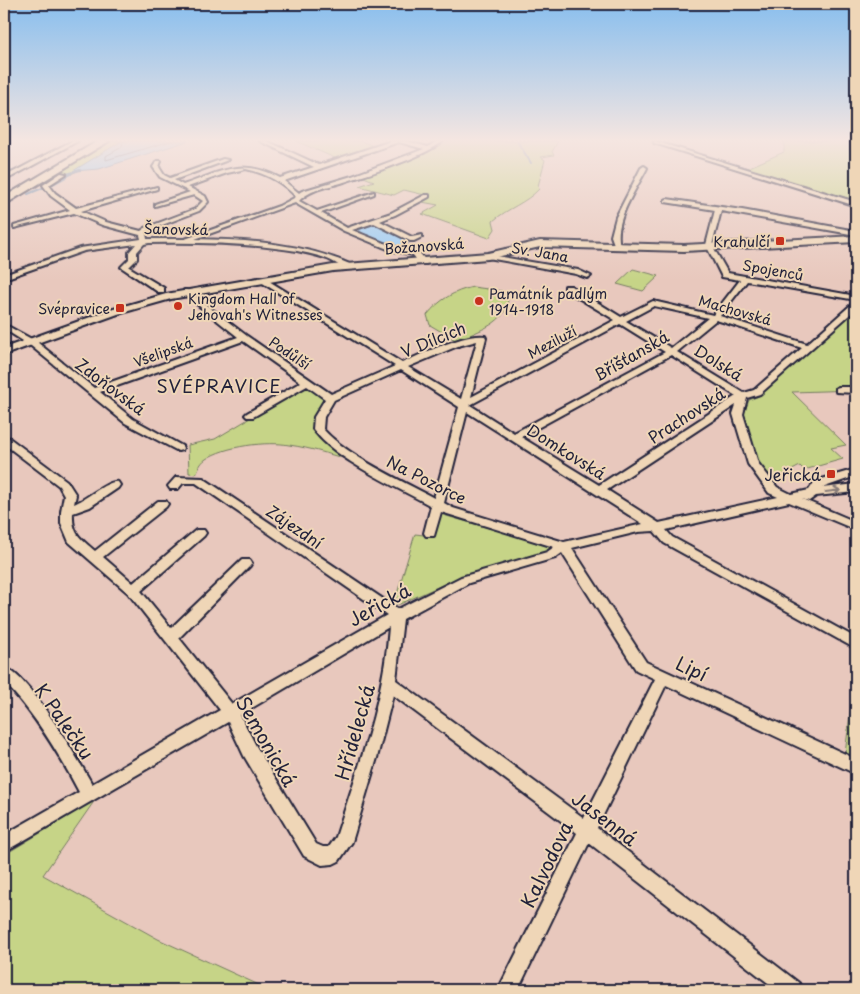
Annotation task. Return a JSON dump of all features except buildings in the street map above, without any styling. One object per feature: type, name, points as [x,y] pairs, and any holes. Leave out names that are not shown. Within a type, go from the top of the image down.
[{"type":"highway","points":[[4,202],[27,187]]},
{"type":"street","points":[[48,187],[74,211],[144,237]]},
{"type":"street","points":[[161,290],[125,267],[133,259],[133,252],[144,237],[201,208],[206,199],[183,187]]},
{"type":"street","points":[[290,187],[294,190],[296,198],[316,214],[346,230],[392,249],[415,253],[424,262]]},
{"type":"street","points":[[184,241],[324,187]]},
{"type":"street","points":[[617,246],[614,236],[619,217],[634,187]]},
{"type":"street","points":[[805,187],[856,204]]},
{"type":"street","points":[[16,227],[155,188]]},
{"type":"street","points":[[157,205],[194,193]]},
{"type":"street","points":[[316,214],[372,193]]},
{"type":"street","points":[[346,230],[376,221],[427,196]]},
{"type":"street","points":[[666,202],[812,223],[856,233]]},
{"type":"street","points":[[710,247],[718,209]]},
{"type":"street","points":[[376,221],[412,240],[420,236]]},
{"type":"street","name":"Šanovská","points":[[4,277],[92,247],[144,237],[293,248],[341,262],[349,267]]},
{"type":"street","name":"Božanovská","points":[[4,352],[114,312],[187,292],[349,267],[488,256],[540,244],[710,247],[856,239]]},
{"type":"street","name":"Spojenců","points":[[710,247],[726,275],[856,298]]},
{"type":"street","name":"Sv. Jana","points":[[488,256],[578,272],[587,276]]},
{"type":"street","name":"Bříšťanská","points":[[514,437],[672,352],[715,317],[746,278]]},
{"type":"street","name":"Domkovská","points":[[264,280],[657,526],[668,540],[856,644]]},
{"type":"street","name":"Dolská","points":[[568,288],[743,396],[738,414],[754,464],[773,490],[789,499],[856,526]]},
{"type":"street","name":"Podůlší","points":[[187,292],[244,338],[330,398]]},
{"type":"street","name":"Machovská","points":[[653,303],[715,317],[808,347]]},
{"type":"street","name":"Meziluží","points":[[463,405],[653,303]]},
{"type":"street","name":"Prachovská","points":[[599,490],[743,396],[757,392],[856,305]]},
{"type":"street","name":"Zdoňovská","points":[[4,326],[30,342],[129,421],[178,448]]},
{"type":"street","name":"Všelipská","points":[[92,392],[244,338]]},
{"type":"street","name":"V Dílcích","points":[[330,398],[473,338],[482,338],[463,405]]},
{"type":"street","name":"Podůlší","points":[[250,415],[308,382]]},
{"type":"street","points":[[838,390],[856,390]]},
{"type":"street","name":"Na Pozorce","points":[[330,398],[319,417],[318,429],[329,442],[352,457],[437,505],[474,520],[564,546]]},
{"type":"street","points":[[430,533],[463,405]]},
{"type":"street","name":"Semonická","points":[[4,439],[63,484],[70,495],[67,511],[68,531],[73,539],[133,590],[172,636],[231,713],[250,751],[310,850],[322,856],[333,855]]},
{"type":"street","name":"Jeřická","points":[[810,493],[819,484],[856,472]]},
{"type":"street","name":"Zájezdní","points":[[174,486],[180,479],[199,480],[390,609],[396,616]]},
{"type":"street","points":[[67,511],[86,504],[114,485]]},
{"type":"street","name":"Jeřická","points":[[4,844],[396,616],[465,580],[551,555],[564,546],[638,528],[657,526],[810,493],[856,488]]},
{"type":"street","points":[[810,493],[807,499],[823,513]]},
{"type":"street","points":[[95,557],[162,504]]},
{"type":"street","points":[[133,590],[200,533]]},
{"type":"street","name":"Lipí","points":[[564,546],[641,666],[856,767]]},
{"type":"street","points":[[172,636],[246,563]]},
{"type":"street","name":"Hřídelecká","points":[[333,855],[343,842],[390,684],[396,641],[396,616]]},
{"type":"street","name":"K Palečku","points":[[4,672],[31,704],[68,755],[89,795]]},
{"type":"street","name":"Kalvodova","points":[[508,990],[663,677]]},
{"type":"street","name":"Jasenná","points":[[390,684],[586,830],[792,990]]},
{"type":"green space","points":[[364,187],[538,187],[539,189],[493,221],[495,229],[489,238],[422,214],[438,205],[422,202],[429,196],[404,190],[394,195]]},
{"type":"green space","points":[[810,187],[855,187],[854,200]]},
{"type":"green space","points":[[633,269],[659,276],[643,291],[617,284]]},
{"type":"green space","points":[[473,287],[502,291],[508,297],[507,306],[497,320],[457,341],[430,325],[427,315],[437,305],[459,291]]},
{"type":"green space","points":[[856,311],[856,390],[792,392],[846,445],[831,448],[843,459],[804,470],[800,466],[773,480],[756,464],[744,413],[749,400],[759,396],[849,313]]},
{"type":"green space","points":[[307,384],[324,396],[326,401],[315,416],[312,430],[321,440],[353,461],[297,446],[258,444],[235,448],[214,455],[202,462],[196,474],[189,473],[188,445],[215,439]]},
{"type":"green space","points":[[443,515],[549,545],[550,547],[547,552],[539,555],[464,575],[400,604],[394,604],[415,534],[432,536],[438,516]]},
{"type":"green space","points":[[856,699],[856,759],[845,754],[851,706]]},
{"type":"green space","points":[[95,800],[43,875],[158,939],[270,990],[4,990],[4,855]]},
{"type":"water","points":[[376,223],[409,241],[407,246],[389,246],[359,230]]},
{"type":"waterway","points":[[28,194],[44,187]]},
{"type":"place","name":"Krahulčí","points":[[780,241]]},
{"type":"place","name":"Památník padlým 1914-1918","points":[[479,301]]},
{"type":"place","name":"Kingdom Hall of Jehovah's Witnesses","points":[[178,306]]},
{"type":"place","name":"Svépravice","points":[[120,308]]},
{"type":"place","name":"Jeřická","points":[[831,474]]},
{"type":"district","name":"SVÉPRAVICE","points":[[219,385]]}]
